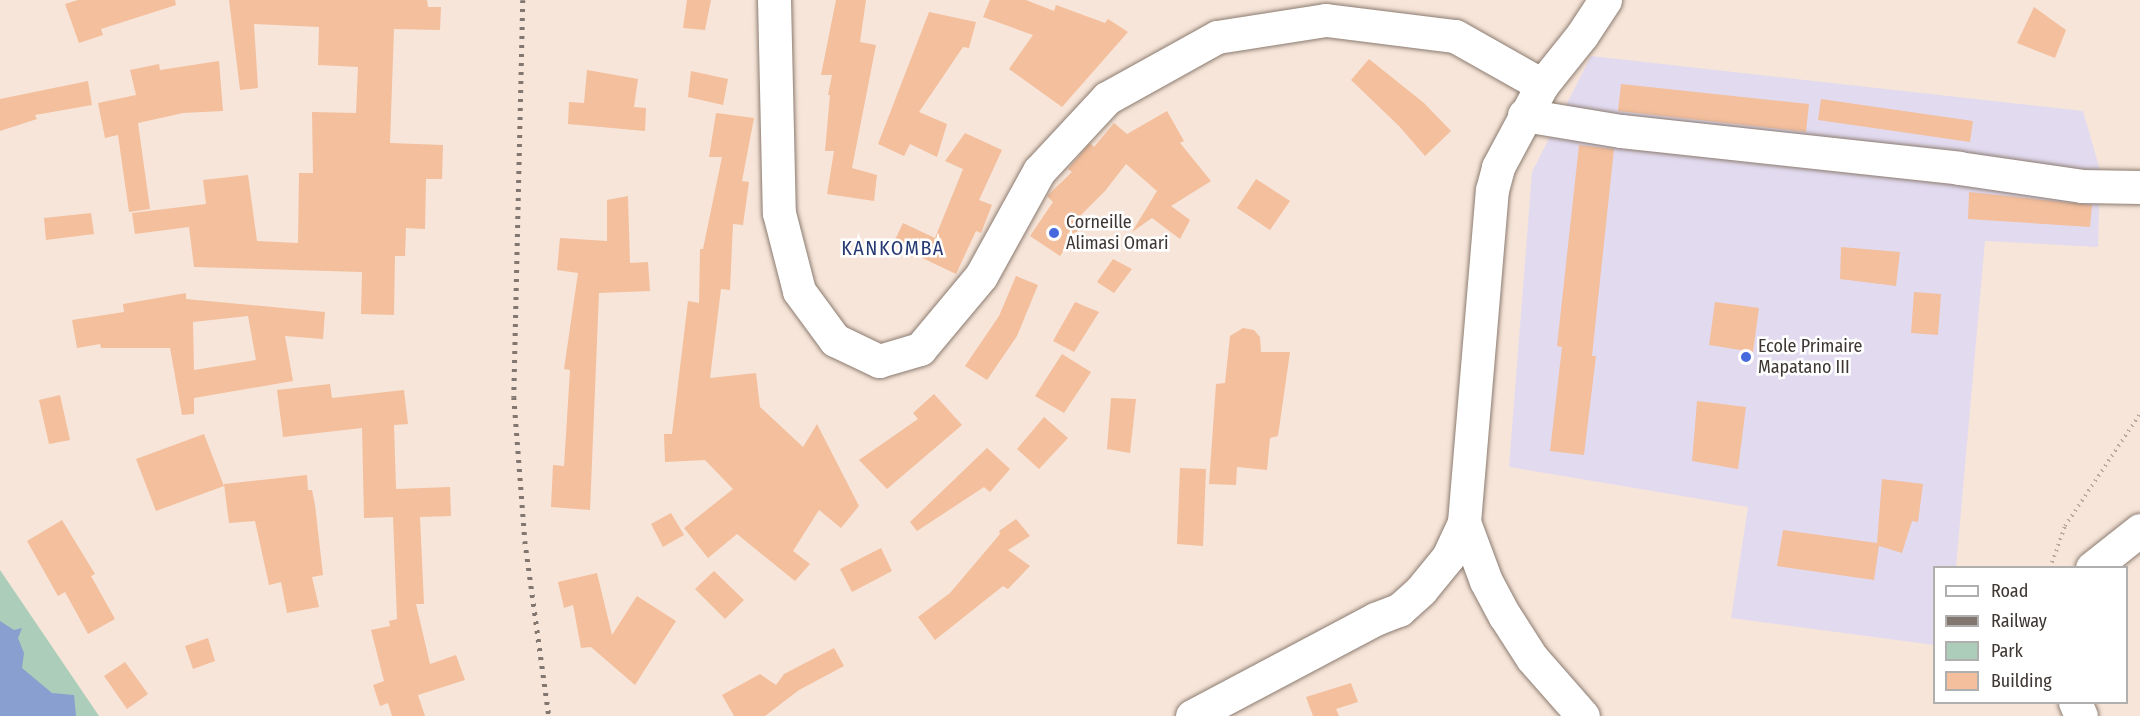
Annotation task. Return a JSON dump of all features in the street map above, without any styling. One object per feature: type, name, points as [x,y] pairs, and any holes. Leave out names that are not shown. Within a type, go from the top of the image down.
[{"type":"street","points":[[774,0],[779,213],[799,291],[835,340],[879,361],[920,349],[981,276],[1039,171],[1107,98],[1216,37],[1326,20],[1455,36],[1542,85]]},
{"type":"street","points":[[1192,716],[1355,630],[1399,610],[1421,590],[1448,557],[1464,522],[1492,190],[1498,167],[1524,114],[1542,85],[1582,35],[1605,0]]},
{"type":"street","points":[[1524,114],[1621,131],[1959,168],[2082,186],[2140,187]]},
{"type":"street","points":[[1464,522],[1486,581],[1505,616],[1532,658],[1583,716]]},
{"type":"street","points":[[2093,566],[2140,530]]},
{"type":"path","points":[[2050,566],[2065,526],[2140,414]]},
{"type":"shaded area","name":"Ecole Primaire Mapatano III","points":[[1591,56],[2083,111],[2100,170],[2098,247],[1985,241],[1956,566],[1933,566],[1933,645],[1731,618],[1748,507],[1509,467],[1532,172]]},
{"type":"green space","points":[[0,570],[99,716],[0,716]]},
{"type":"water","points":[[0,621],[14,630],[22,628],[18,638],[24,653],[22,668],[52,693],[74,695],[76,716],[0,716]]},
{"type":"building","points":[[78,0],[175,0],[176,5],[101,29],[103,35],[79,43],[65,4]]},
{"type":"building","points":[[229,0],[427,0],[428,7],[441,7],[440,30],[394,29],[390,143],[443,145],[442,179],[426,179],[425,229],[406,228],[405,256],[395,256],[394,315],[361,314],[362,272],[194,267],[189,227],[135,234],[132,213],[206,204],[203,180],[248,175],[257,241],[298,243],[299,173],[313,173],[312,112],[356,113],[358,67],[318,65],[319,27],[254,24],[258,88],[240,90]]},
{"type":"building","points":[[687,0],[711,0],[705,30],[683,28]]},
{"type":"building","points":[[836,0],[866,0],[860,42],[876,45],[852,168],[877,175],[874,201],[827,194],[834,151],[825,151],[830,95],[828,95],[832,75],[821,75]]},
{"type":"building","points":[[990,0],[1026,0],[1054,11],[1056,5],[1105,23],[1108,19],[1128,32],[1062,107],[1009,69],[1033,35],[983,17]]},
{"type":"building","points":[[2034,7],[2066,30],[2055,58],[2017,43]]},
{"type":"building","points":[[929,12],[976,22],[969,48],[963,47],[919,112],[947,124],[937,157],[910,144],[904,156],[878,144]]},
{"type":"building","points":[[1369,59],[1424,103],[1451,131],[1425,156],[1399,126],[1351,80]]},
{"type":"building","points":[[219,61],[223,111],[183,113],[138,123],[150,209],[129,212],[118,135],[105,138],[98,103],[136,95],[130,70],[159,64],[160,70]]},
{"type":"building","points":[[587,70],[638,79],[634,107],[646,108],[645,131],[568,124],[569,102],[584,103]]},
{"type":"building","points":[[691,71],[728,79],[723,105],[688,97]]},
{"type":"building","points":[[88,81],[92,105],[35,115],[37,119],[0,131],[0,99]]},
{"type":"building","points":[[1621,84],[1809,104],[1806,132],[1618,111]]},
{"type":"building","points":[[1821,99],[1973,121],[1970,142],[1818,120]]},
{"type":"building","points":[[1167,111],[1184,141],[1180,143],[1211,181],[1171,206],[1190,220],[1180,239],[1152,218],[1132,232],[1157,191],[1126,164],[1105,191],[1071,225],[1078,230],[1060,256],[1030,236],[1053,202],[1047,196],[1072,172],[1068,169],[1090,143],[1094,147],[1114,123],[1127,134]]},
{"type":"building","points":[[716,113],[754,118],[742,181],[749,182],[743,225],[733,224],[730,290],[721,289],[710,378],[756,373],[760,407],[803,447],[817,424],[859,506],[841,528],[819,510],[793,551],[810,564],[795,581],[737,534],[708,558],[684,528],[733,489],[705,460],[665,462],[664,434],[672,434],[688,301],[699,303],[700,249],[703,249],[722,157],[709,157]]},
{"type":"building","points":[[965,133],[1002,150],[979,200],[992,205],[981,233],[976,231],[956,274],[893,244],[903,223],[935,238],[963,169],[945,161]]},
{"type":"building","points":[[1579,145],[1614,149],[1592,356],[1596,356],[1584,455],[1550,451],[1562,347],[1557,346]]},
{"type":"building","points":[[1256,179],[1290,201],[1270,230],[1237,208]]},
{"type":"building","points":[[1969,192],[2092,205],[2090,227],[1968,219]]},
{"type":"building","points":[[628,196],[630,263],[648,262],[650,291],[599,293],[590,510],[551,507],[553,465],[564,466],[570,370],[564,369],[578,273],[557,270],[560,238],[607,241],[607,200]]},
{"type":"building","points":[[91,213],[94,234],[46,240],[44,218]]},
{"type":"building","points":[[1841,247],[1900,252],[1896,286],[1840,279]]},
{"type":"building","points":[[1113,259],[1132,269],[1114,293],[1097,282]]},
{"type":"building","points":[[1016,276],[1038,285],[1017,336],[987,380],[965,366],[999,316]]},
{"type":"building","points":[[1914,292],[1941,294],[1938,335],[1911,333]]},
{"type":"building","points":[[186,293],[186,299],[325,312],[323,339],[285,336],[293,381],[194,398],[194,414],[182,415],[170,348],[101,348],[100,344],[77,348],[72,320],[124,312],[123,304]],"holes":[[[248,316],[256,360],[194,370],[193,322]]]},
{"type":"building","points":[[1075,302],[1099,312],[1074,352],[1053,341]]},
{"type":"building","points":[[1715,302],[1759,308],[1753,352],[1709,345]]},
{"type":"building","points":[[1243,328],[1254,330],[1260,337],[1261,352],[1290,352],[1278,436],[1270,438],[1267,470],[1237,467],[1236,485],[1209,484],[1216,384],[1225,383],[1230,336]]},
{"type":"building","points":[[1062,354],[1091,372],[1064,413],[1035,396]]},
{"type":"building","points":[[330,384],[332,398],[404,390],[408,424],[394,425],[396,489],[450,487],[451,516],[420,517],[424,604],[416,604],[430,664],[456,655],[465,680],[418,695],[425,716],[392,716],[388,703],[380,706],[373,685],[384,681],[371,630],[390,626],[389,621],[397,619],[393,517],[364,518],[362,428],[283,437],[277,390]]},
{"type":"building","points":[[934,394],[962,425],[887,489],[859,460],[918,419],[913,413]]},
{"type":"building","points":[[60,395],[70,440],[49,444],[39,400]]},
{"type":"building","points":[[1111,398],[1136,399],[1130,453],[1107,449]]},
{"type":"building","points":[[1697,401],[1746,407],[1738,469],[1692,461]]},
{"type":"building","points":[[1044,417],[1068,438],[1039,469],[1017,449]]},
{"type":"building","points":[[204,434],[224,486],[156,511],[136,459]]},
{"type":"building","points":[[987,448],[1010,469],[990,492],[984,487],[917,531],[910,522]]},
{"type":"building","points":[[1180,468],[1206,469],[1203,546],[1177,544]]},
{"type":"building","points":[[307,475],[308,490],[312,490],[315,505],[323,575],[312,577],[319,607],[287,613],[281,582],[269,585],[255,521],[229,523],[224,484]]},
{"type":"building","points":[[1882,479],[1923,484],[1918,522],[1912,521],[1902,553],[1879,546],[1874,580],[1777,566],[1783,530],[1877,543]]},
{"type":"building","points":[[671,513],[684,535],[663,547],[651,524]]},
{"type":"building","points":[[1016,519],[1030,536],[1008,550],[1030,566],[1008,589],[1003,586],[935,640],[918,617],[950,593],[1000,534],[999,531]]},
{"type":"building","points":[[62,520],[95,574],[91,576],[115,619],[88,634],[65,592],[58,596],[27,541]]},
{"type":"building","points":[[881,548],[892,571],[852,592],[840,569]]},
{"type":"building","points":[[714,571],[744,600],[725,619],[695,589]]},
{"type":"building","points":[[597,573],[612,635],[637,596],[676,621],[635,685],[591,647],[581,648],[573,605],[564,608],[558,582]]},
{"type":"building","points":[[208,638],[215,661],[193,669],[185,646]]},
{"type":"building","points":[[834,648],[844,666],[799,690],[765,716],[734,716],[722,695],[760,674],[776,685],[784,674]]},
{"type":"building","points":[[125,662],[148,694],[127,709],[104,676]]},
{"type":"building","points":[[1351,683],[1358,702],[1336,709],[1339,716],[1313,716],[1306,697]]},
{"type":"railway","points":[[523,0],[514,397],[525,541],[549,716]]},
{"type":"place","name":"Corneille Alimasi Omari","points":[[1054,233]]},
{"type":"place","name":"Ecole Primaire Mapatano III","points":[[1746,357]]},
{"type":"district","name":"KANKOMBA","points":[[893,248]]}]
